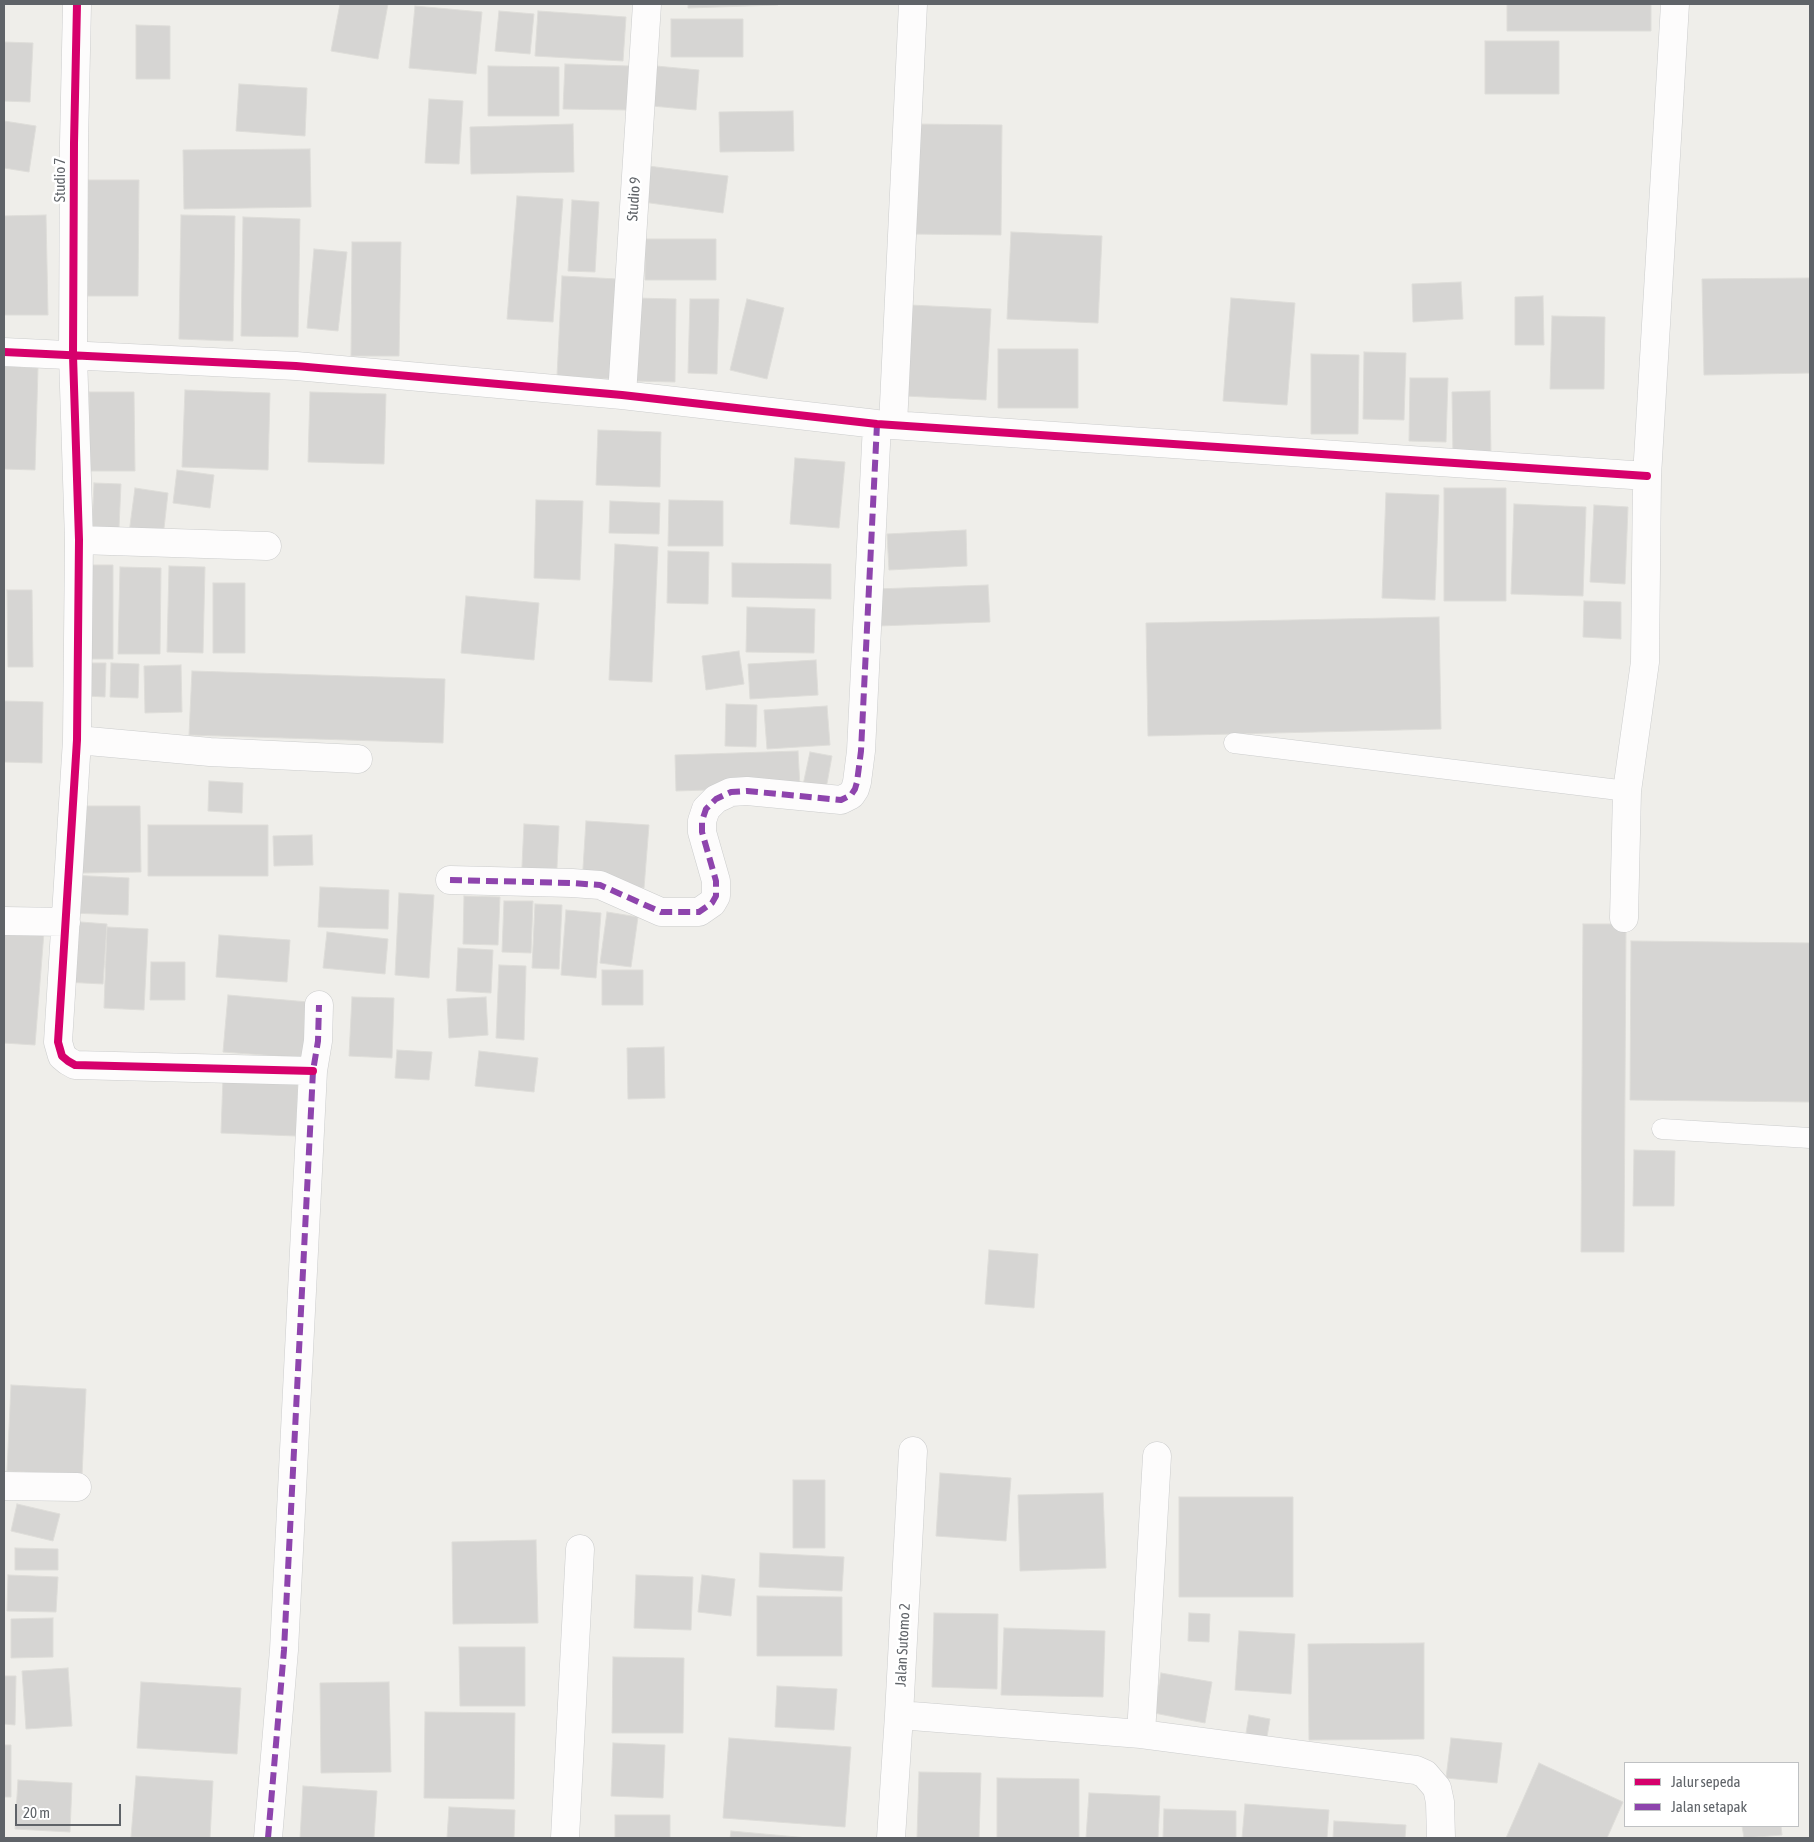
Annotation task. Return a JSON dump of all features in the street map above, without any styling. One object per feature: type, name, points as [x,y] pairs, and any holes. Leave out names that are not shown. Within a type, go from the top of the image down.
[{"type":"street","name":"Studio 7","points":[[77,4],[73,356],[79,540],[77,740],[58,1042],[62,1056],[75,1065],[312,1071]]},
{"type":"street","name":"Studio 9","points":[[622,395],[647,4]]},
{"type":"street","points":[[450,880],[600,885],[661,912],[699,912],[712,903],[716,896],[716,881],[702,832],[702,821],[706,809],[716,799],[731,792],[747,791],[841,800],[851,795],[855,789],[861,751],[913,4]]},
{"type":"street","points":[[1624,918],[1627,791],[1645,662],[1647,476],[1674,4]]},
{"type":"street","points":[[4,352],[296,366],[622,395],[885,424],[1647,476]]},
{"type":"street","points":[[79,540],[267,546]]},
{"type":"street","points":[[77,740],[210,752],[358,759]]},
{"type":"street","points":[[4,921],[66,922]]},
{"type":"street","points":[[268,1838],[284,1650],[312,1071],[318,1041],[319,1005]]},
{"type":"street","name":"Jalan Sutomo 2","points":[[891,1838],[913,1451]]},
{"type":"street","points":[[1141,1734],[1157,1456]]},
{"type":"street","points":[[4,1486],[78,1487]]},
{"type":"street","points":[[565,1838],[580,1549]]},
{"type":"street","points":[[899,1715],[1141,1734],[1416,1770],[1425,1774],[1437,1788],[1440,1802],[1442,1838]]},
{"type":"lane","points":[[1234,743],[1627,791]]},
{"type":"lane","points":[[1662,1129],[1810,1138]]},
{"type":"building","points":[[340,4],[388,4],[378,59],[331,51]]},
{"type":"building","points":[[688,4],[778,4],[778,5],[688,8]]},
{"type":"building","points":[[1507,4],[1651,4],[1651,31],[1507,31]]},
{"type":"building","points":[[415,6],[482,12],[476,74],[409,68]]},
{"type":"building","points":[[499,11],[534,14],[530,54],[495,51]]},
{"type":"building","points":[[538,11],[626,17],[623,61],[535,56]]},
{"type":"building","points":[[671,19],[743,19],[743,57],[671,57]]},
{"type":"building","points":[[136,25],[170,26],[170,79],[136,79]]},
{"type":"building","points":[[1485,41],[1559,41],[1559,94],[1485,94]]},
{"type":"building","points":[[4,42],[33,43],[30,102],[4,101]]},
{"type":"building","points":[[565,64],[629,66],[628,110],[563,109]]},
{"type":"building","points":[[488,66],[559,67],[559,116],[488,116]]},
{"type":"building","points":[[656,66],[699,70],[696,110],[652,106]]},
{"type":"building","points":[[239,84],[307,88],[305,136],[236,131]]},
{"type":"building","points":[[429,99],[463,101],[459,164],[425,163]]},
{"type":"building","points":[[793,111],[794,151],[720,152],[719,112]]},
{"type":"building","points":[[4,121],[36,126],[29,172],[4,168]]},
{"type":"building","points":[[573,124],[574,172],[471,174],[470,127]]},
{"type":"building","points":[[912,124],[1002,125],[1001,235],[910,234]]},
{"type":"building","points":[[310,149],[311,207],[184,209],[183,150]]},
{"type":"building","points":[[648,166],[728,176],[723,213],[643,202]]},
{"type":"building","points":[[88,180],[139,180],[138,296],[87,296]]},
{"type":"building","points":[[517,196],[563,199],[553,322],[507,319]]},
{"type":"building","points":[[572,200],[599,202],[595,272],[568,271]]},
{"type":"building","points":[[46,215],[48,315],[4,315],[4,216]]},
{"type":"building","points":[[181,215],[235,216],[233,341],[179,339]]},
{"type":"building","points":[[243,217],[300,219],[298,337],[241,336]]},
{"type":"building","points":[[1011,232],[1102,236],[1098,323],[1007,319]]},
{"type":"building","points":[[645,239],[716,239],[716,280],[645,280]]},
{"type":"building","points":[[352,242],[401,242],[399,356],[351,356]]},
{"type":"building","points":[[314,249],[347,252],[338,331],[307,328]]},
{"type":"building","points":[[562,276],[617,279],[611,379],[557,376]]},
{"type":"building","points":[[1810,278],[1810,373],[1704,375],[1702,279]]},
{"type":"building","points":[[1461,282],[1463,319],[1413,322],[1412,284]]},
{"type":"building","points":[[1543,296],[1544,345],[1515,345],[1515,297]]},
{"type":"building","points":[[635,298],[676,299],[675,382],[634,381]]},
{"type":"building","points":[[1231,298],[1295,303],[1287,405],[1223,401]]},
{"type":"building","points":[[690,299],[719,299],[717,374],[688,373]]},
{"type":"building","points":[[747,299],[784,308],[767,379],[730,370]]},
{"type":"building","points":[[910,305],[991,309],[986,400],[905,396]]},
{"type":"building","points":[[1552,316],[1605,317],[1604,389],[1550,389]]},
{"type":"building","points":[[998,349],[1078,349],[1078,408],[998,408]]},
{"type":"building","points":[[1364,352],[1406,353],[1404,420],[1363,419]]},
{"type":"building","points":[[1311,354],[1359,355],[1358,434],[1311,434]]},
{"type":"building","points":[[4,366],[38,368],[35,470],[4,469]]},
{"type":"building","points":[[1410,378],[1448,378],[1446,442],[1409,441]]},
{"type":"building","points":[[185,390],[270,393],[268,470],[182,467]]},
{"type":"building","points":[[1490,391],[1491,456],[1453,457],[1452,392]]},
{"type":"building","points":[[89,392],[134,392],[135,471],[89,471]]},
{"type":"building","points":[[310,392],[386,394],[384,464],[308,462]]},
{"type":"building","points":[[598,430],[661,432],[660,487],[596,485]]},
{"type":"building","points":[[795,458],[845,462],[839,528],[790,524]]},
{"type":"building","points":[[177,470],[214,475],[210,508],[173,503]]},
{"type":"building","points":[[94,483],[121,484],[119,528],[92,527]]},
{"type":"building","points":[[135,488],[168,493],[163,537],[129,533]]},
{"type":"building","points":[[1444,488],[1506,488],[1506,601],[1444,601]]},
{"type":"building","points":[[1386,493],[1439,495],[1435,600],[1382,598]]},
{"type":"building","points":[[536,500],[583,501],[580,580],[534,578]]},
{"type":"building","points":[[669,500],[723,501],[723,546],[668,546]]},
{"type":"building","points":[[610,501],[660,503],[659,534],[609,533]]},
{"type":"building","points":[[1514,504],[1586,507],[1583,596],[1511,594]]},
{"type":"building","points":[[1594,505],[1628,507],[1625,584],[1590,582]]},
{"type":"building","points":[[966,530],[967,566],[889,570],[887,534]]},
{"type":"building","points":[[615,544],[658,547],[652,682],[609,680]]},
{"type":"building","points":[[668,551],[709,552],[708,604],[667,603]]},
{"type":"building","points":[[732,563],[831,564],[831,599],[732,597]]},
{"type":"building","points":[[86,565],[113,565],[113,659],[86,659]]},
{"type":"building","points":[[169,566],[205,567],[203,653],[167,652]]},
{"type":"building","points":[[120,567],[161,568],[160,654],[118,654]]},
{"type":"building","points":[[213,583],[245,583],[245,653],[213,653]]},
{"type":"building","points":[[988,585],[990,622],[878,626],[876,589]]},
{"type":"building","points":[[7,590],[32,590],[33,667],[8,667]]},
{"type":"building","points":[[466,596],[539,603],[534,660],[461,653]]},
{"type":"building","points":[[1584,601],[1621,602],[1621,639],[1583,637]]},
{"type":"building","points":[[747,607],[815,609],[814,653],[746,652]]},
{"type":"building","points":[[1439,617],[1441,729],[1148,736],[1146,623]]},
{"type":"building","points":[[739,651],[744,684],[706,690],[702,656]]},
{"type":"building","points":[[816,660],[818,695],[750,699],[748,664]]},
{"type":"building","points":[[87,663],[106,663],[105,697],[87,696]]},
{"type":"building","points":[[111,663],[139,664],[138,698],[110,697]]},
{"type":"building","points":[[181,665],[182,712],[145,713],[144,666]]},
{"type":"building","points":[[192,671],[445,679],[443,743],[189,735]]},
{"type":"building","points":[[4,701],[43,702],[42,763],[4,762]]},
{"type":"building","points":[[726,704],[757,705],[756,747],[725,746]]},
{"type":"building","points":[[827,706],[830,745],[767,749],[764,710]]},
{"type":"building","points":[[798,751],[800,787],[676,791],[675,755]]},
{"type":"building","points":[[810,752],[832,756],[826,789],[803,785]]},
{"type":"building","points":[[209,781],[243,783],[242,813],[208,811]]},
{"type":"building","points":[[81,806],[140,806],[141,872],[82,873]]},
{"type":"building","points":[[586,821],[649,825],[644,888],[582,884]]},
{"type":"building","points":[[524,824],[559,826],[556,888],[521,887]]},
{"type":"building","points":[[148,825],[268,825],[268,876],[148,876]]},
{"type":"building","points":[[312,835],[313,865],[274,866],[273,836]]},
{"type":"building","points":[[70,875],[129,878],[128,915],[69,913]]},
{"type":"building","points":[[320,887],[389,890],[388,929],[318,927]]},
{"type":"building","points":[[399,893],[434,895],[429,978],[395,975]]},
{"type":"building","points":[[464,896],[500,897],[498,945],[463,944]]},
{"type":"building","points":[[504,901],[533,901],[531,953],[502,952]]},
{"type":"building","points":[[535,904],[562,905],[559,969],[532,968]]},
{"type":"building","points":[[566,910],[601,913],[596,978],[561,975]]},
{"type":"building","points":[[607,912],[638,917],[631,967],[600,963]]},
{"type":"building","points":[[68,921],[107,924],[103,984],[65,982]]},
{"type":"building","points":[[1583,924],[1626,924],[1624,1252],[1581,1252]]},
{"type":"building","points":[[107,927],[148,929],[144,1010],[104,1008]]},
{"type":"building","points":[[4,929],[44,932],[35,1045],[4,1043]]},
{"type":"building","points":[[327,932],[388,939],[385,974],[323,968]]},
{"type":"building","points":[[219,935],[290,940],[287,982],[216,977]]},
{"type":"building","points":[[1631,941],[1810,943],[1810,1102],[1630,1100]]},
{"type":"building","points":[[458,948],[493,950],[491,993],[456,991]]},
{"type":"building","points":[[151,962],[185,962],[185,1000],[150,1000]]},
{"type":"building","points":[[499,965],[526,966],[524,1040],[496,1038]]},
{"type":"building","points":[[602,970],[643,970],[643,1005],[602,1005]]},
{"type":"building","points":[[228,995],[308,1002],[303,1058],[223,1052]]},
{"type":"building","points":[[352,997],[394,998],[392,1058],[349,1056]]},
{"type":"building","points":[[486,997],[488,1035],[449,1038],[447,999]]},
{"type":"building","points":[[664,1047],[665,1098],[628,1099],[627,1048]]},
{"type":"building","points":[[397,1050],[432,1052],[429,1080],[395,1078]]},
{"type":"building","points":[[479,1051],[538,1058],[534,1092],[475,1086]]},
{"type":"building","points":[[223,1078],[298,1081],[296,1136],[221,1133]]},
{"type":"building","points":[[1634,1150],[1675,1151],[1674,1206],[1633,1206]]},
{"type":"building","points":[[989,1250],[1038,1254],[1034,1308],[985,1304]]},
{"type":"building","points":[[11,1385],[86,1389],[82,1475],[7,1471]]},
{"type":"building","points":[[940,1473],[1011,1478],[1006,1541],[936,1536]]},
{"type":"building","points":[[793,1480],[825,1480],[825,1548],[793,1548]]},
{"type":"building","points":[[1103,1493],[1106,1568],[1020,1571],[1018,1495]]},
{"type":"building","points":[[1179,1497],[1293,1497],[1293,1597],[1179,1597]]},
{"type":"building","points":[[17,1504],[60,1514],[53,1541],[11,1531]]},
{"type":"building","points":[[536,1540],[538,1623],[453,1624],[452,1542]]},
{"type":"building","points":[[15,1548],[58,1549],[58,1570],[15,1570]]},
{"type":"building","points":[[760,1553],[844,1557],[842,1591],[759,1587]]},
{"type":"building","points":[[8,1575],[58,1577],[56,1612],[7,1611]]},
{"type":"building","points":[[636,1575],[693,1577],[691,1630],[634,1628]]},
{"type":"building","points":[[702,1575],[735,1579],[731,1616],[698,1612]]},
{"type":"building","points":[[757,1596],[842,1597],[842,1656],[757,1656]]},
{"type":"building","points":[[934,1613],[998,1614],[997,1689],[932,1687]]},
{"type":"building","points":[[1189,1613],[1210,1614],[1209,1642],[1188,1641]]},
{"type":"building","points":[[53,1618],[53,1657],[11,1658],[11,1619]]},
{"type":"building","points":[[1004,1628],[1105,1631],[1103,1697],[1001,1695]]},
{"type":"building","points":[[1239,1631],[1295,1634],[1291,1694],[1235,1690]]},
{"type":"building","points":[[1424,1643],[1424,1739],[1309,1740],[1308,1644]]},
{"type":"building","points":[[459,1647],[525,1647],[525,1706],[460,1706]]},
{"type":"building","points":[[613,1657],[684,1658],[683,1733],[612,1733]]},
{"type":"building","points":[[68,1668],[72,1726],[26,1729],[22,1671]]},
{"type":"building","points":[[1161,1673],[1212,1682],[1205,1723],[1154,1713]]},
{"type":"building","points":[[4,1676],[16,1676],[15,1725],[4,1724]]},
{"type":"building","points":[[141,1682],[241,1688],[237,1754],[137,1748]]},
{"type":"building","points":[[389,1682],[391,1772],[321,1773],[320,1683]]},
{"type":"building","points":[[777,1686],[837,1689],[834,1730],[775,1727]]},
{"type":"building","points":[[425,1712],[515,1713],[514,1799],[424,1798]]},
{"type":"building","points":[[1249,1715],[1270,1719],[1266,1743],[1245,1739]]},
{"type":"building","points":[[729,1738],[851,1747],[845,1827],[723,1818]]},
{"type":"building","points":[[1451,1738],[1502,1743],[1497,1783],[1446,1778]]},
{"type":"building","points":[[613,1743],[665,1745],[663,1798],[611,1796]]},
{"type":"building","points":[[4,1745],[11,1745],[11,1797],[4,1797]]},
{"type":"building","points":[[1539,1763],[1623,1802],[1607,1838],[1506,1838]]},
{"type":"building","points":[[919,1772],[981,1773],[979,1838],[917,1838]]},
{"type":"building","points":[[136,1776],[213,1781],[210,1838],[131,1837]]},
{"type":"building","points":[[997,1778],[1079,1779],[1079,1838],[997,1838]]},
{"type":"building","points":[[18,1780],[72,1783],[70,1832],[15,1829]]},
{"type":"building","points":[[303,1786],[377,1791],[374,1838],[300,1838]]},
{"type":"building","points":[[1089,1793],[1160,1796],[1158,1838],[1086,1838]]},
{"type":"building","points":[[1245,1804],[1329,1810],[1327,1838],[1242,1838]]},
{"type":"building","points":[[449,1807],[515,1810],[514,1838],[447,1838]]},
{"type":"building","points":[[1164,1809],[1236,1811],[1236,1838],[1163,1838]]},
{"type":"building","points":[[615,1815],[670,1815],[670,1838],[615,1838]]},
{"type":"building","points":[[1334,1821],[1406,1825],[1405,1838],[1333,1838]]},
{"type":"building","points":[[1742,1827],[1781,1827],[1782,1835],[1744,1838]]},
{"type":"building","points":[[731,1831],[808,1838],[730,1838]]},
{"type":"marked path","points":[[450,880],[600,885],[661,912],[699,912],[712,903],[716,896],[716,881],[702,832],[702,821],[706,809],[716,799],[731,792],[747,791],[841,800],[851,795],[857,782],[861,751],[877,424]]},
{"type":"marked path","points":[[268,1838],[284,1650],[313,1071],[318,1041],[319,1005]]},
{"type":"cycle path","points":[[77,4],[73,356],[79,540],[77,740],[58,1042],[62,1056],[75,1065],[313,1071]]},
{"type":"cycle path","points":[[4,352],[296,366],[622,395],[877,424],[1647,476]]}]
